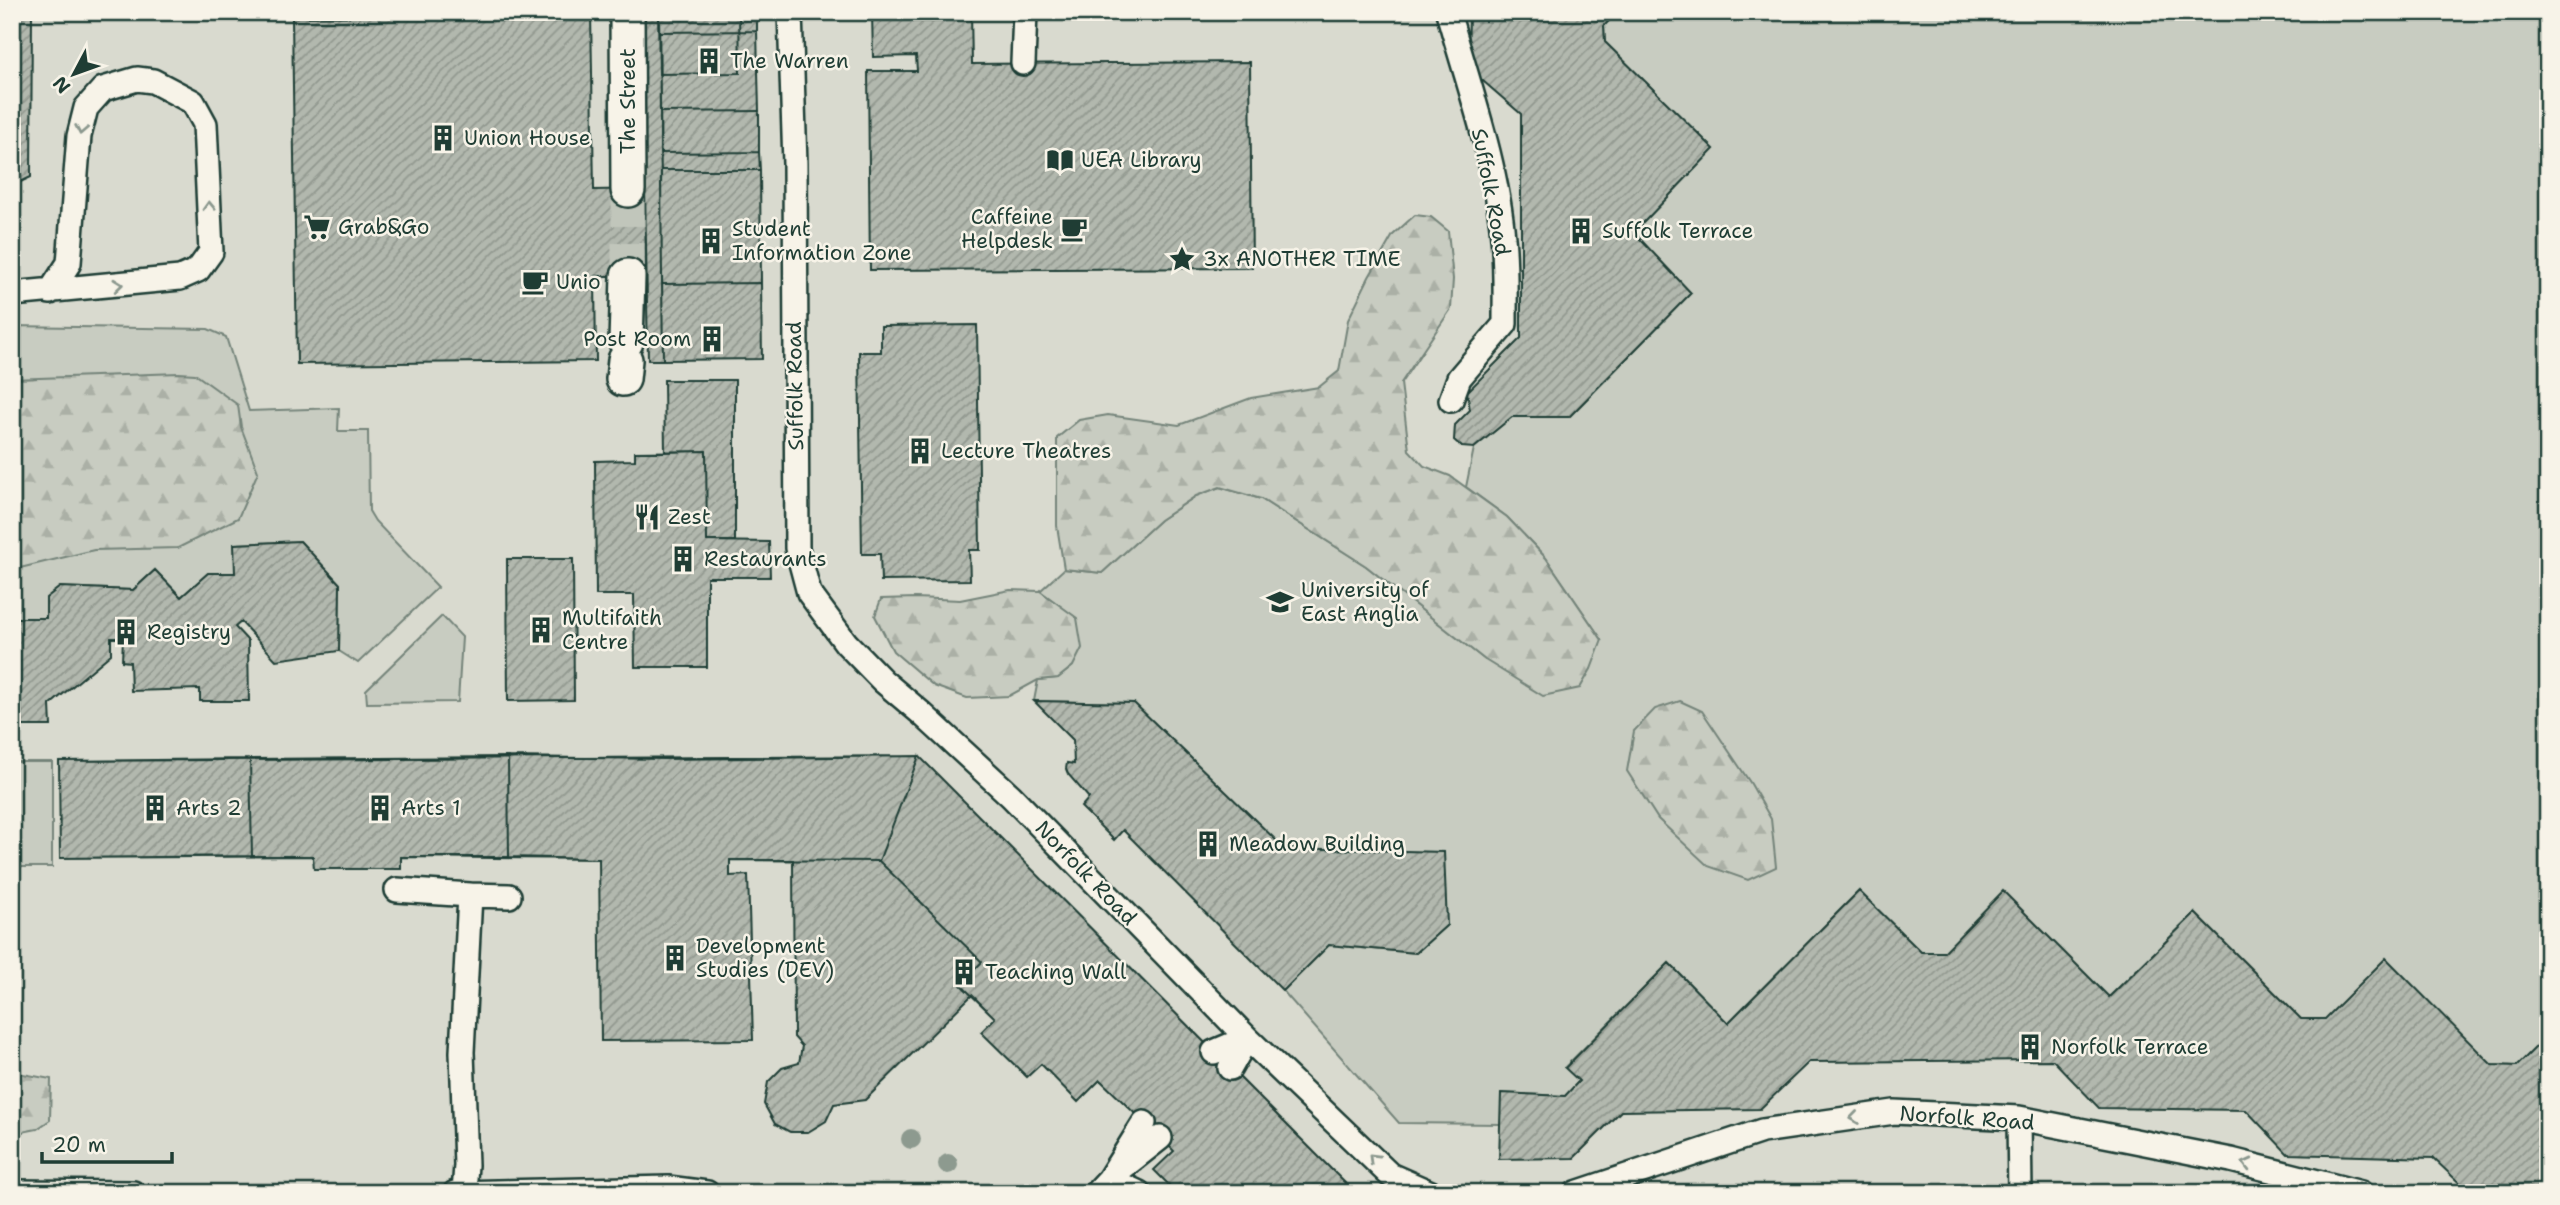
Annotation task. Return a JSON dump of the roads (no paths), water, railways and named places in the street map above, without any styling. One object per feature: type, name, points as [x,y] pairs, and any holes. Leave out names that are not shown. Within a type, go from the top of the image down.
[{"type":"street","name":"The Street","points":[[627,12],[628,190]]},
{"type":"street","points":[[624,361],[628,276]]},
{"type":"lane","name":"Suffolk Road","points":[[790,12],[795,164],[797,548],[809,593],[838,633],[883,681],[921,713]]},
{"type":"lane","points":[[1023,64],[1025,12]]},
{"type":"lane","name":"Suffolk Road","points":[[1448,12],[1490,167],[1503,236],[1505,271],[1505,324],[1459,378],[1451,400]]},
{"type":"lane","points":[[12,294],[50,292],[180,278],[198,270],[211,252],[205,124],[193,102],[153,81],[137,79],[103,89],[86,108],[79,136],[69,264],[50,292]]},
{"type":"lane","name":"Norfolk Road","points":[[921,713],[1010,796],[1247,1038],[1390,1175],[1431,1193]]},
{"type":"lane","points":[[397,890],[509,896]]},
{"type":"lane","points":[[464,1193],[466,1165],[462,1052],[470,895]]},
{"type":"lane","points":[[1222,1060],[1247,1038]]},
{"type":"lane","name":"Norfolk Road","points":[[1576,1193],[1762,1131],[1894,1112],[2019,1118],[2231,1160],[2361,1193]]},
{"type":"lane","points":[[2019,1118],[2020,1193]]},
{"type":"lane","points":[[1103,1186],[1152,1130]]},
{"type":"lane","points":[[1103,1186],[1139,1193]]},
{"type":"lane","points":[[455,1193],[668,1188],[708,1193]]},
{"type":"lane","points":[[12,1192],[133,1193]]},
{"type":"tunnel","points":[[628,190],[628,276]]},
{"type":"place","name":"The Warren","points":[[709,61]]},
{"type":"place","name":"Union House","points":[[443,138]]},
{"type":"place","name":"UEA Library","points":[[1060,160]]},
{"type":"place","name":"Grab&Go","points":[[317,227]]},
{"type":"place","name":"Caffeine Helpdesk","points":[[1074,229]]},
{"type":"place","name":"Suffolk Terrace","points":[[1581,231]]},
{"type":"place","name":"Student Information Zone","points":[[711,241]]},
{"type":"place","name":"3x ANOTHER TIME","points":[[1182,259]]},
{"type":"place","name":"Unio","points":[[535,282]]},
{"type":"place","name":"Post Room","points":[[712,339]]},
{"type":"place","name":"Lecture Theatres","points":[[920,451]]},
{"type":"place","name":"Zest","points":[[647,517]]},
{"type":"place","name":"Restaurants","points":[[683,559]]},
{"type":"place","name":"University of East Anglia","points":[[1280,602]]},
{"type":"place","name":"Multifaith Centre","points":[[541,630]]},
{"type":"place","name":"Registry","points":[[126,632]]},
{"type":"place","name":"Arts 2","points":[[155,808]]},
{"type":"place","name":"Arts 1","points":[[380,808]]},
{"type":"place","name":"Meadow Building","points":[[1208,844]]},
{"type":"place","name":"Development Studies (DEV)","points":[[675,958]]},
{"type":"place","name":"Teaching Wall","points":[[964,972]]},
{"type":"place","name":"Norfolk Terrace","points":[[2030,1047]]}]
